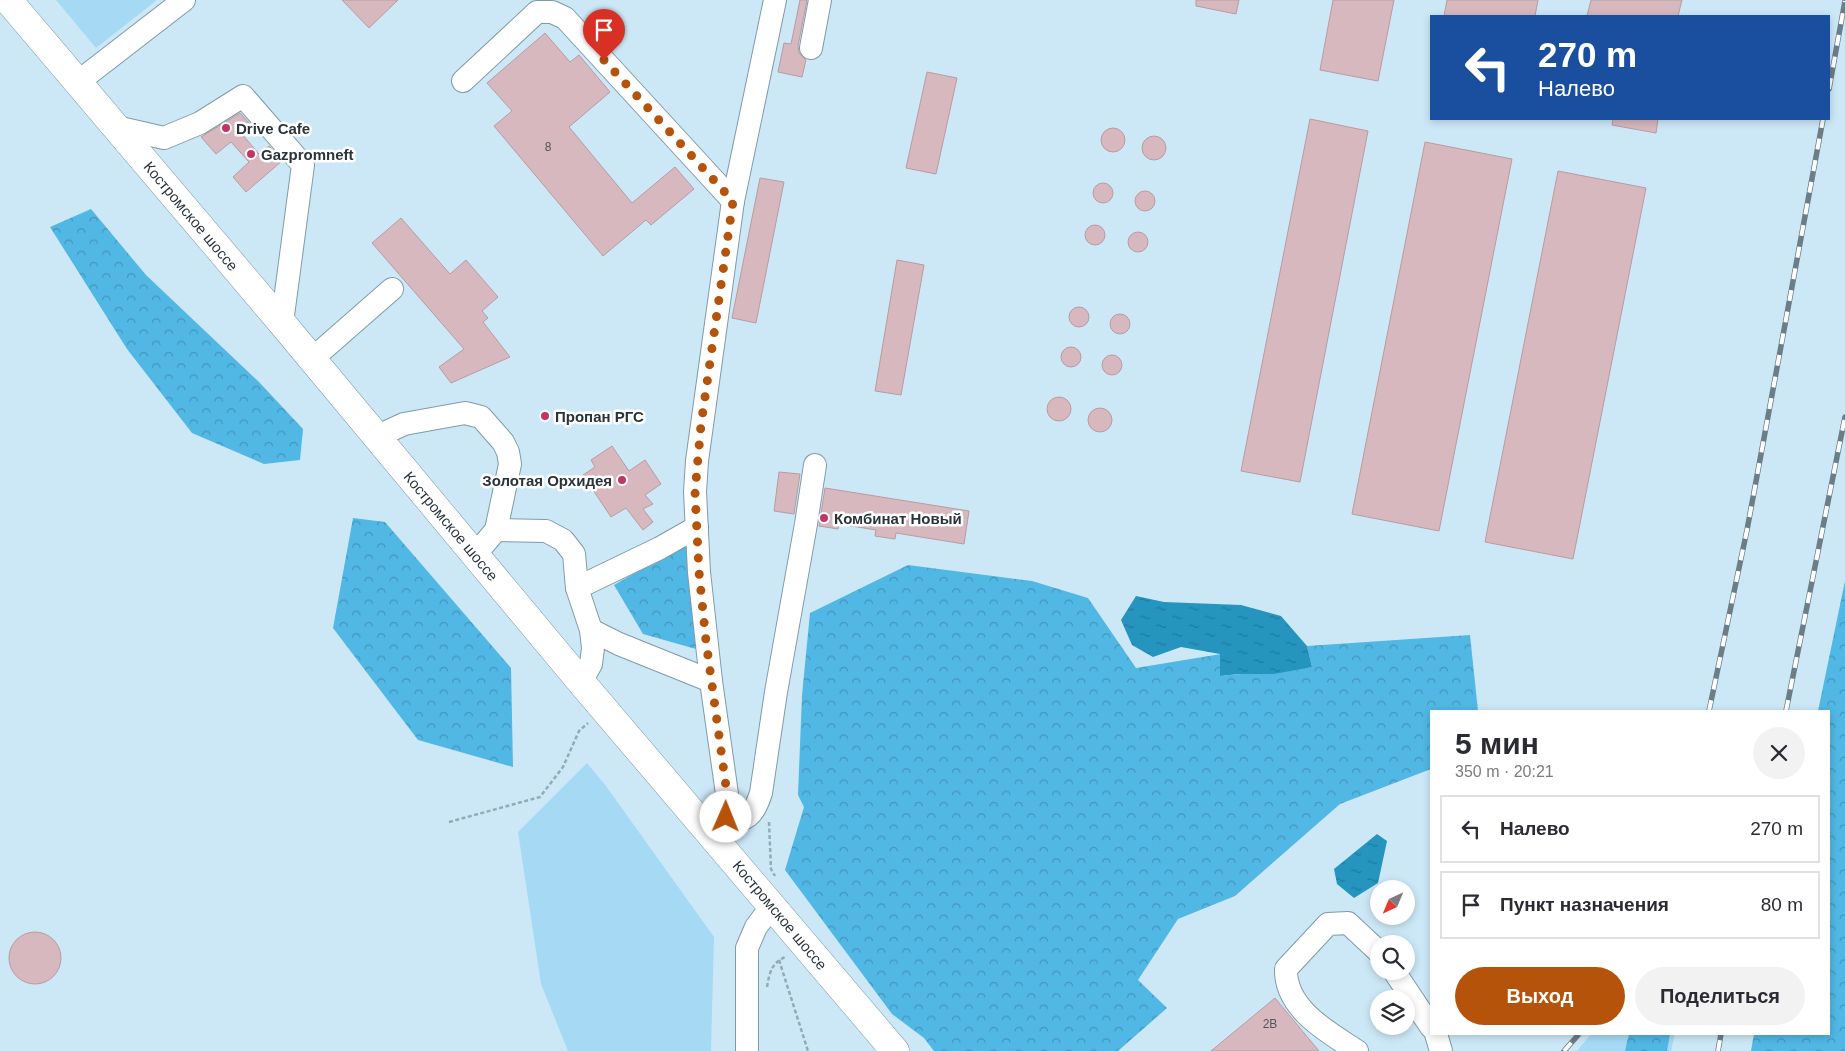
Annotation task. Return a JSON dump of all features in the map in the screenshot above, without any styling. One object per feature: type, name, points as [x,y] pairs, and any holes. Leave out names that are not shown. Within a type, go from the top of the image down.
[{"type":"highway","name":"Костромское шоссе","points":[[6,4],[78,82],[282,323],[581,682],[719,832],[772,906],[894,1051]]},
{"type":"street","points":[[78,82],[184,0]]},
{"type":"street","points":[[719,832],[728,806],[699,572],[695,492],[700,434],[733,201],[775,0]]},
{"type":"street","points":[[811,48],[820,0]]},
{"type":"street","points":[[463,81],[537,12],[552,12],[565,18],[733,201]]},
{"type":"street","points":[[116,128],[164,138],[200,123],[243,96],[303,165],[282,323]]},
{"type":"street","points":[[312,359],[392,289]]},
{"type":"street","points":[[376,437],[404,424],[465,413],[481,417],[502,442],[508,452],[510,464],[496,530],[475,555]]},
{"type":"street","points":[[719,832],[745,820],[751,815],[757,807],[761,793],[776,692],[815,465]]},
{"type":"street","points":[[577,588],[697,528]]},
{"type":"street","points":[[496,530],[546,531],[563,540],[574,554],[577,588],[590,630],[593,648],[590,664],[581,682]]},
{"type":"street","points":[[590,630],[619,644],[711,681]]},
{"type":"street","points":[[746,1051],[747,948],[756,927],[772,906]]},
{"type":"street","points":[[1358,1051],[1322,1029],[1305,1013],[1290,992],[1285,980],[1286,969],[1328,924],[1348,923],[1370,944]]},
{"type":"street","points":[[1400,980],[1430,1025]]},
{"type":"street","points":[[1436,1035],[1441,1051]]},
{"type":"path","points":[[449,822],[540,797],[563,767],[579,731],[605,709]]},
{"type":"path","points":[[770,818],[768,827],[771,869],[776,877]]},
{"type":"path","points":[[766,993],[769,974],[776,961],[790,955]]},
{"type":"path","points":[[779,960],[808,1051]]},
{"type":"shaded area","points":[[56,0],[157,0],[96,48]]},
{"type":"shaded area","points":[[587,763],[606,786],[714,937],[711,1051],[568,1051],[541,984],[518,832]]},
{"type":"shaded area","points":[[1590,1035],[1675,1035],[1671,1051],[1577,1051]]},
{"type":"green space","points":[[91,209],[146,275],[259,382],[303,429],[300,460],[264,464],[192,433],[127,349],[50,227]]},
{"type":"green space","points":[[353,518],[385,522],[511,668],[513,767],[418,740],[333,628]]},
{"type":"green space","points":[[689,542],[696,649],[643,634],[614,585]]},
{"type":"green space","points":[[908,565],[1032,581],[1088,598],[1136,668],[1221,654],[1220,676],[1312,667],[1307,646],[1470,635],[1478,710],[1430,710],[1430,769],[1340,804],[1235,896],[1178,919],[1138,980],[1167,1008],[1118,1051],[934,1051],[924,1038],[892,1014],[785,870],[804,807],[798,795],[802,695],[810,613]]},
{"type":"green space","points":[[1845,581],[1845,1051],[1751,1051],[1754,1035],[1830,1035],[1830,710],[1818,710]]},
{"type":"green space","points":[[1629,1035],[1670,1035],[1667,1051],[1625,1051]]},
{"type":"water","points":[[1136,596],[1164,602],[1241,605],[1281,616],[1307,646],[1312,667],[1274,674],[1220,676],[1220,654],[1181,647],[1153,657],[1132,645],[1121,620]]},
{"type":"water","points":[[1377,834],[1387,841],[1379,880],[1370,880],[1370,888],[1354,898],[1337,884],[1334,869]]},
{"type":"building","points":[[342,0],[398,0],[369,28]]},
{"type":"building","points":[[800,0],[807,0],[798,46],[799,53],[806,60],[802,77],[778,72],[784,43],[791,44]]},
{"type":"building","points":[[1196,0],[1239,0],[1236,14],[1196,6]]},
{"type":"building","points":[[1333,0],[1394,0],[1378,81],[1320,70]]},
{"type":"building","points":[[1447,0],[1538,0],[1535,15],[1444,15]]},
{"type":"building","points":[[1591,0],[1682,0],[1678,15],[1587,15]]},
{"type":"building","points":[[545,33],[570,62],[579,55],[610,92],[569,127],[632,203],[675,167],[694,189],[651,225],[646,220],[603,256],[494,126],[512,111],[487,83]]},
{"type":"building","points":[[927,72],[957,78],[936,174],[906,168]]},
{"type":"building","points":[[240,113],[251,125],[241,133],[259,154],[269,146],[282,161],[246,192],[233,177],[249,162],[231,142],[216,154],[201,137]]},
{"type":"building","points":[[1310,119],[1368,131],[1300,482],[1241,471]]},
{"type":"building","points":[[1613,120],[1658,120],[1656,133],[1612,125]]},
{"type":"building","points":[[1113,128],[1118,129],[1124,135],[1124,145],[1118,151],[1113,152],[1108,151],[1102,145],[1101,140],[1102,135],[1108,129]]},
{"type":"building","points":[[1154,136],[1159,137],[1165,143],[1165,153],[1159,159],[1154,160],[1149,159],[1143,153],[1142,148],[1143,143],[1149,137]]},
{"type":"building","points":[[1425,142],[1512,159],[1439,531],[1352,514]]},
{"type":"building","points":[[1558,171],[1646,188],[1573,559],[1485,542]]},
{"type":"building","points":[[760,178],[784,182],[756,323],[732,318]]},
{"type":"building","points":[[1103,183],[1110,186],[1113,193],[1110,200],[1103,203],[1096,200],[1093,193],[1096,186]]},
{"type":"building","points":[[1145,191],[1152,194],[1155,201],[1152,208],[1145,211],[1138,208],[1135,201],[1138,194]]},
{"type":"building","points":[[401,218],[450,274],[466,260],[498,297],[482,311],[488,318],[483,322],[510,357],[451,383],[439,367],[464,349],[372,243]]},
{"type":"building","points":[[1095,225],[1102,228],[1105,235],[1102,242],[1095,245],[1088,242],[1085,235],[1088,228]]},
{"type":"building","points":[[1138,232],[1145,235],[1148,242],[1145,249],[1138,252],[1131,249],[1128,242],[1131,235]]},
{"type":"building","points":[[897,260],[924,265],[901,395],[875,391]]},
{"type":"building","points":[[1079,307],[1086,310],[1089,317],[1086,324],[1079,327],[1072,324],[1069,317],[1072,310]]},
{"type":"building","points":[[1120,314],[1127,317],[1130,324],[1127,331],[1120,334],[1113,331],[1110,324],[1113,317]]},
{"type":"building","points":[[1071,347],[1078,350],[1081,357],[1078,364],[1071,367],[1064,364],[1061,357],[1064,350]]},
{"type":"building","points":[[1112,355],[1119,358],[1122,365],[1119,372],[1112,375],[1105,372],[1102,365],[1105,358]]},
{"type":"building","points":[[1059,397],[1064,398],[1070,404],[1070,414],[1064,420],[1059,421],[1054,420],[1048,414],[1047,409],[1048,404],[1054,398]]},
{"type":"building","points":[[1100,408],[1105,409],[1111,415],[1111,425],[1105,431],[1100,432],[1095,431],[1089,425],[1088,420],[1089,415],[1095,409]]},
{"type":"building","name":"Золотая Орхидея","points":[[612,446],[629,471],[645,460],[661,484],[645,495],[653,504],[643,509],[653,522],[643,530],[626,508],[611,517],[583,475],[595,467],[591,460]]},
{"type":"building","points":[[779,472],[800,474],[794,514],[774,511]]},
{"type":"building","points":[[825,488],[969,511],[964,544],[896,533],[895,539],[875,536],[876,530],[839,524],[838,529],[819,526]]},
{"type":"building","points":[[30,932],[40,932],[54,939],[61,953],[61,963],[54,977],[40,984],[30,984],[20,980],[13,973],[9,963],[9,953],[13,943],[20,936]]},
{"type":"building","points":[[1275,998],[1319,1051],[1211,1051]]},
{"type":"railway","points":[[1830,84],[1845,1]]},
{"type":"railway","points":[[1709,710],[1747,530],[1823,120]]},
{"type":"railway","points":[[1786,710],[1845,417]]},
{"type":"railway","points":[[1564,1051],[1578,1035]]},
{"type":"railway","points":[[1718,1051],[1721,1035]]},
{"type":"place","name":"Drive Cafe","points":[[226,128]]},
{"type":"place","name":"Gazpromneft","points":[[251,154]]},
{"type":"place","name":"Пропан РГС","points":[[545,416]]},
{"type":"place","name":"Золотая Орхидея","points":[[622,480]]},
{"type":"place","name":"Комбинат Новый","points":[[824,518]]},
{"type":"route","points":[[604,60],[733,201],[701,425],[695,492],[699,572],[727,794],[728,806],[726,817]]}]
